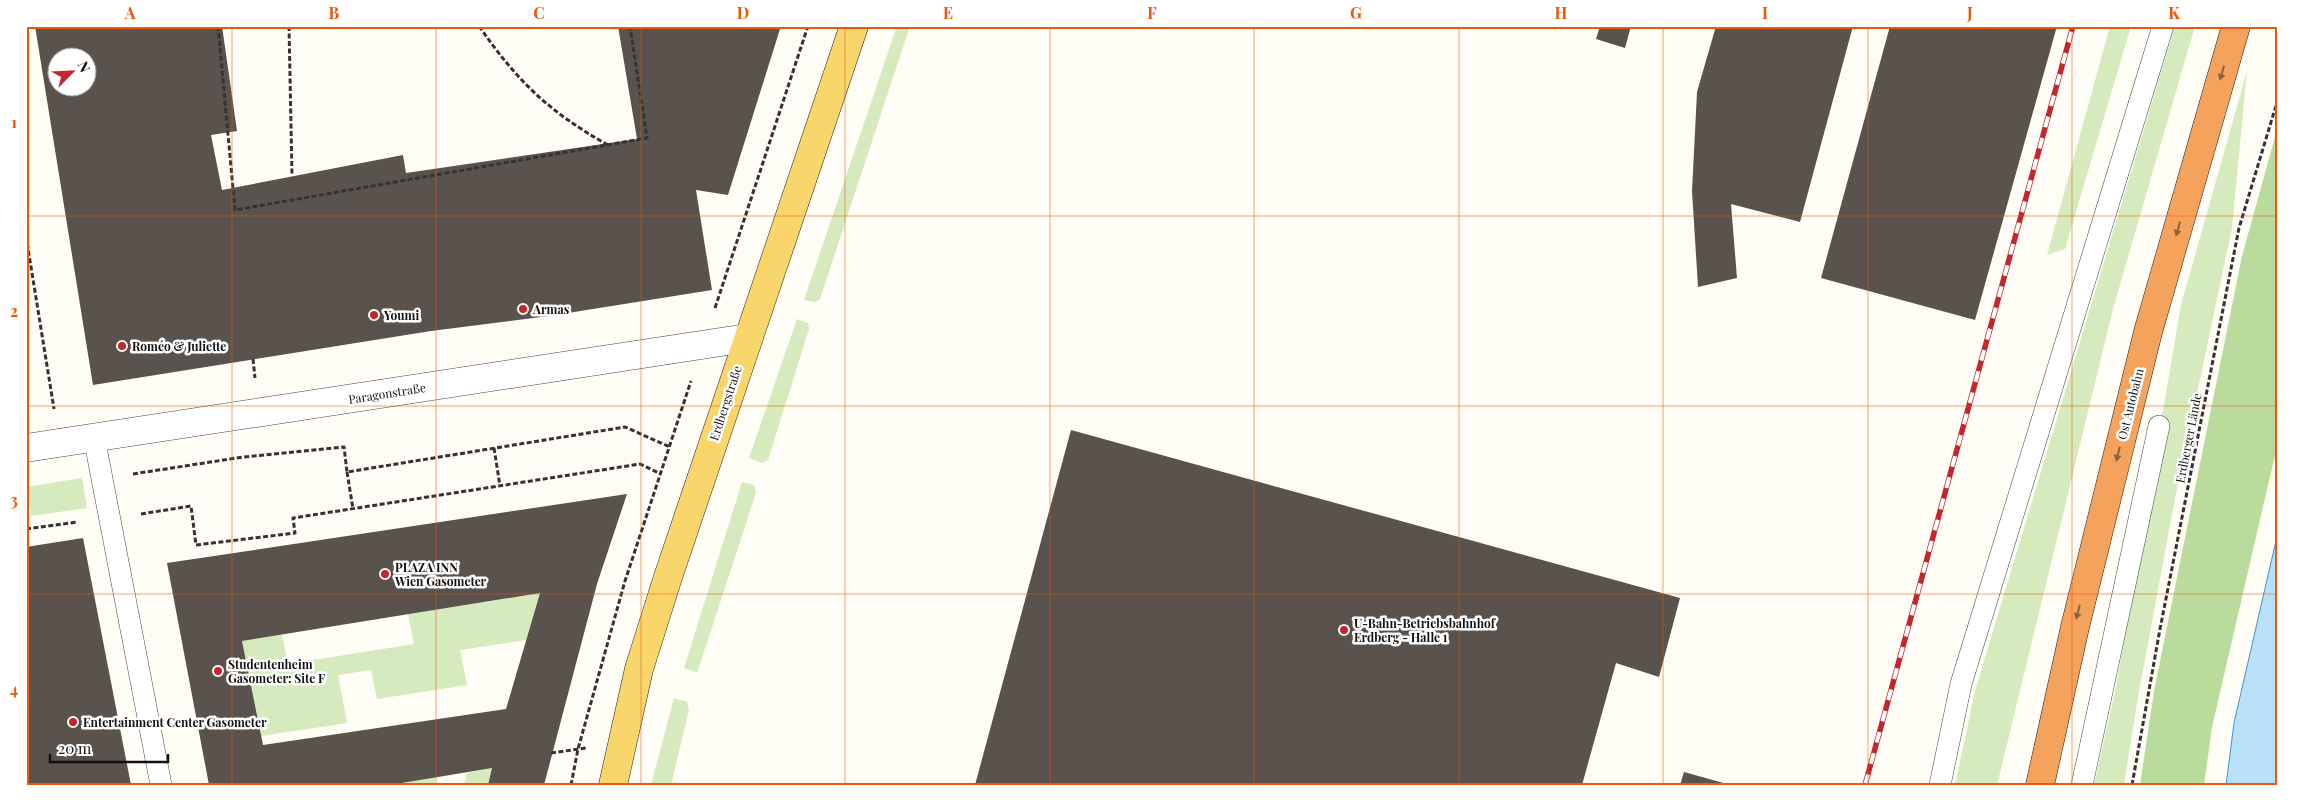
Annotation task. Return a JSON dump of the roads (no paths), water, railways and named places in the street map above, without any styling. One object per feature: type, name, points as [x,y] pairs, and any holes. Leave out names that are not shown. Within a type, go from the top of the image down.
[{"type":"highway","name":"Ost Autobahn","points":[[2040,785],[2074,627],[2146,341],[2236,26]]},
{"type":"main road","name":"Erdbergstraße","points":[[613,785],[639,669],[747,338],[854,26]]},
{"type":"street","name":"Paragonstraße","points":[[26,448],[747,338]]},
{"type":"lane","points":[[1940,785],[1961,684],[2163,26]]},
{"type":"lane","points":[[2082,785],[2158,426]]},
{"type":"lane","points":[[94,437],[161,785]]},
{"type":"water","points":[[2278,532],[2278,785],[2226,785],[2234,723]]},
{"type":"railway","points":[[1865,785],[2073,26]]},
{"type":"place","name":"Armas","points":[[523,309]]},
{"type":"place","name":"Youmi","points":[[374,315]]},
{"type":"place","name":"Roméo & Juliette","points":[[122,346]]},
{"type":"place","name":"PLAZA INN Wien Gasometer","points":[[385,574]]},
{"type":"place","name":"U-Bahn-Betriebsbahnhof Erdberg - Halle 1","points":[[1344,630]]},
{"type":"place","name":"Studentenheim Gasometer: Site F","points":[[218,671]]},
{"type":"place","name":"Entertainment Center Gasometer","points":[[73,722]]}]
